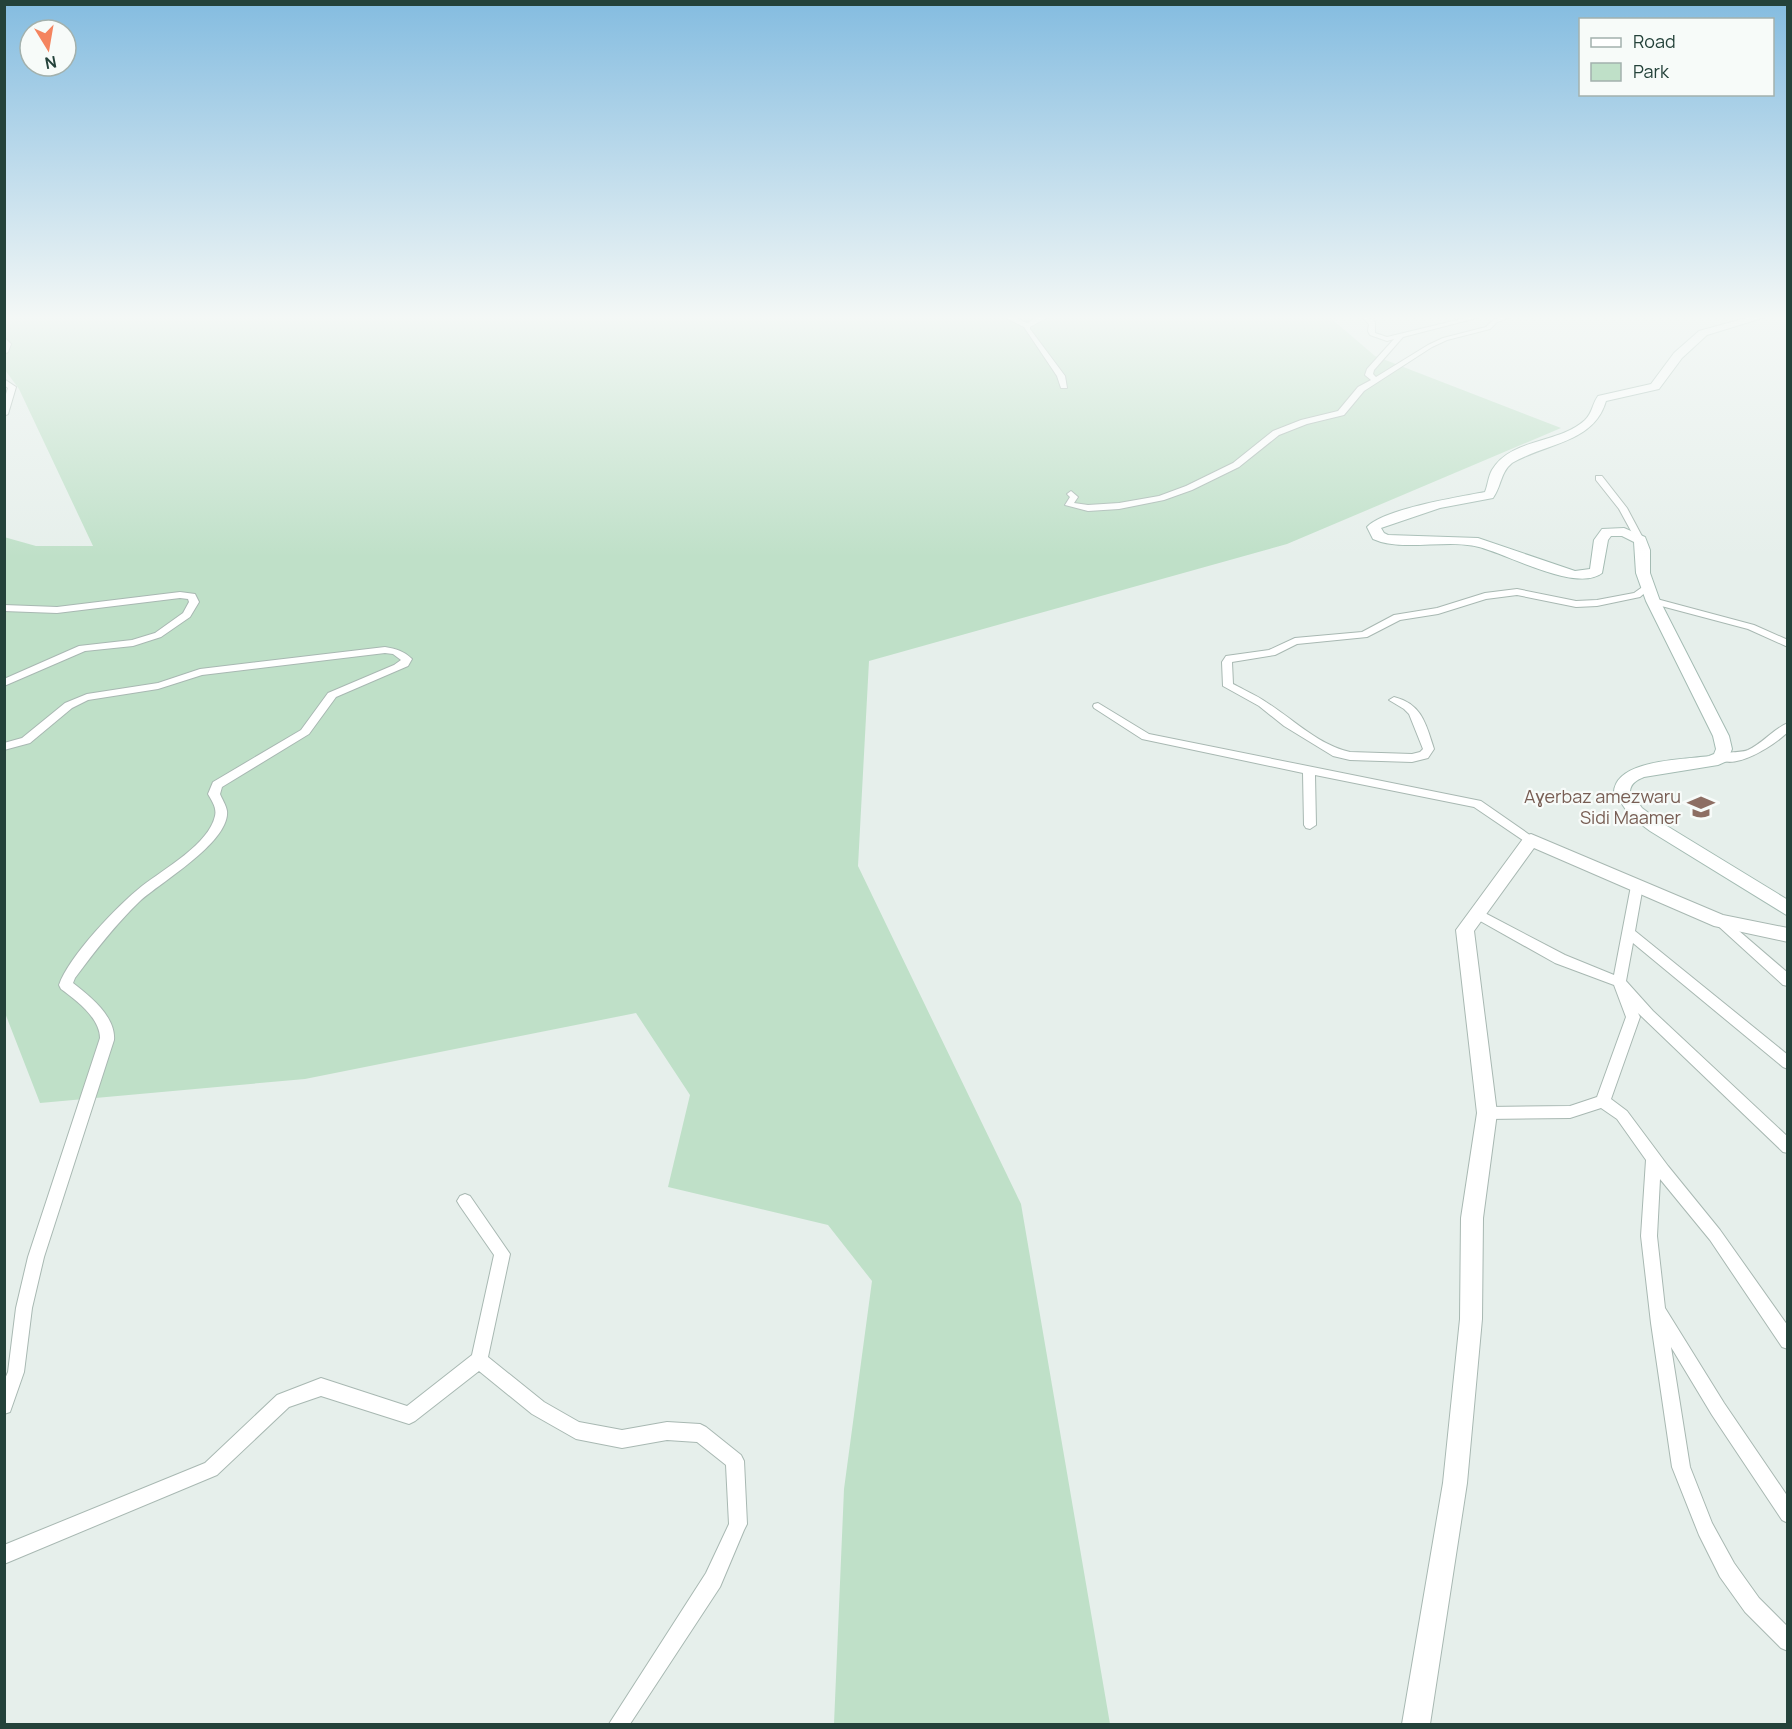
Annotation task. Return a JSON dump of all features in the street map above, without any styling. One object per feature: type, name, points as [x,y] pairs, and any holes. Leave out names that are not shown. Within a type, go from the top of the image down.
[{"type":"main road","points":[[1613,396],[1599,401],[1596,416],[1587,423],[1555,442],[1509,459],[1496,470],[1492,492],[1489,495],[1438,505],[1374,527],[1378,536],[1386,539],[1478,542],[1563,572],[1583,576],[1597,570],[1601,540],[1607,532],[1624,532],[1640,540],[1643,550],[1643,573],[1653,601],[1721,736],[1724,749],[1722,757],[1698,764],[1646,770],[1633,775],[1624,782],[1622,792],[1636,812],[1656,827],[1788,909]]},
{"type":"street","points":[[4,414],[9,396]]},
{"type":"street","points":[[1071,494],[1074,497],[1069,505],[1088,508],[1128,504],[1181,492],[1236,465],[1276,433],[1304,422],[1341,413],[1354,396]]},
{"type":"street","points":[[1599,478],[1623,508],[1640,540]]},
{"type":"street","points":[[1394,700],[1408,705],[1416,717],[1429,749],[1424,755],[1412,758],[1344,755],[1288,724],[1263,704],[1228,686],[1227,662],[1230,658],[1271,653],[1295,641],[1364,635],[1397,617],[1438,611],[1485,596],[1517,592],[1576,604],[1597,603],[1637,596],[1648,586]]},
{"type":"street","points":[[4,608],[57,610],[180,595],[192,596],[194,602],[187,615],[159,635],[133,643],[83,648],[4,683]]},
{"type":"street","points":[[1653,601],[1751,627],[1788,644]]},
{"type":"street","points":[[4,747],[17,745],[38,733],[78,700],[147,688],[189,678],[200,672],[384,650],[396,652],[407,659],[398,667],[332,695],[304,732],[217,785],[214,794],[222,808],[215,830],[187,857],[137,897],[69,976],[66,985],[88,1005],[106,1028],[108,1035],[36,1257],[24,1308],[16,1372],[4,1406]]},
{"type":"street","points":[[1098,706],[1146,737],[1477,804],[1531,840],[1720,921],[1788,935]]},
{"type":"street","points":[[1722,757],[1737,758],[1750,754],[1788,726]]},
{"type":"street","points":[[1309,771],[1310,825]]},
{"type":"street","points":[[1416,1725],[1455,1483],[1471,1318],[1472,1218],[1486,1113],[1465,930],[1531,840]]},
{"type":"street","points":[[1603,1101],[1633,1017],[1619,982],[1637,886]]},
{"type":"street","points":[[1477,914],[1560,959],[1619,982],[1647,1015],[1788,1147]]},
{"type":"street","points":[[1720,921],[1788,981]]},
{"type":"street","points":[[1629,933],[1788,1063]]},
{"type":"street","points":[[1486,1113],[1570,1112],[1603,1101]]},
{"type":"street","points":[[1603,1101],[1622,1115],[1715,1235],[1788,1341]]},
{"type":"street","points":[[1654,1157],[1649,1236],[1681,1467],[1705,1529],[1727,1570],[1752,1605],[1788,1641]]},
{"type":"street","points":[[4,1555],[212,1469],[283,1401],[321,1387],[409,1415],[478,1360],[502,1254],[465,1200]]},
{"type":"street","points":[[1658,1310],[1718,1409],[1788,1514]]},
{"type":"street","points":[[478,1360],[538,1408],[576,1430],[622,1439],[667,1431],[699,1433],[735,1461],[738,1524],[713,1580],[619,1725]]},
{"type":"green space","points":[[22,396],[1478,396],[1561,428],[1287,544],[869,661],[858,866],[1021,1204],[1110,1724],[834,1724],[844,1489],[872,1281],[828,1225],[668,1187],[690,1095],[636,1013],[305,1079],[40,1103],[5,1013],[4,537],[36,546],[93,546]]},
{"type":"place","name":"Aɣerbaz amezwaru Sidi Maamer","points":[[1701,807]]}]
